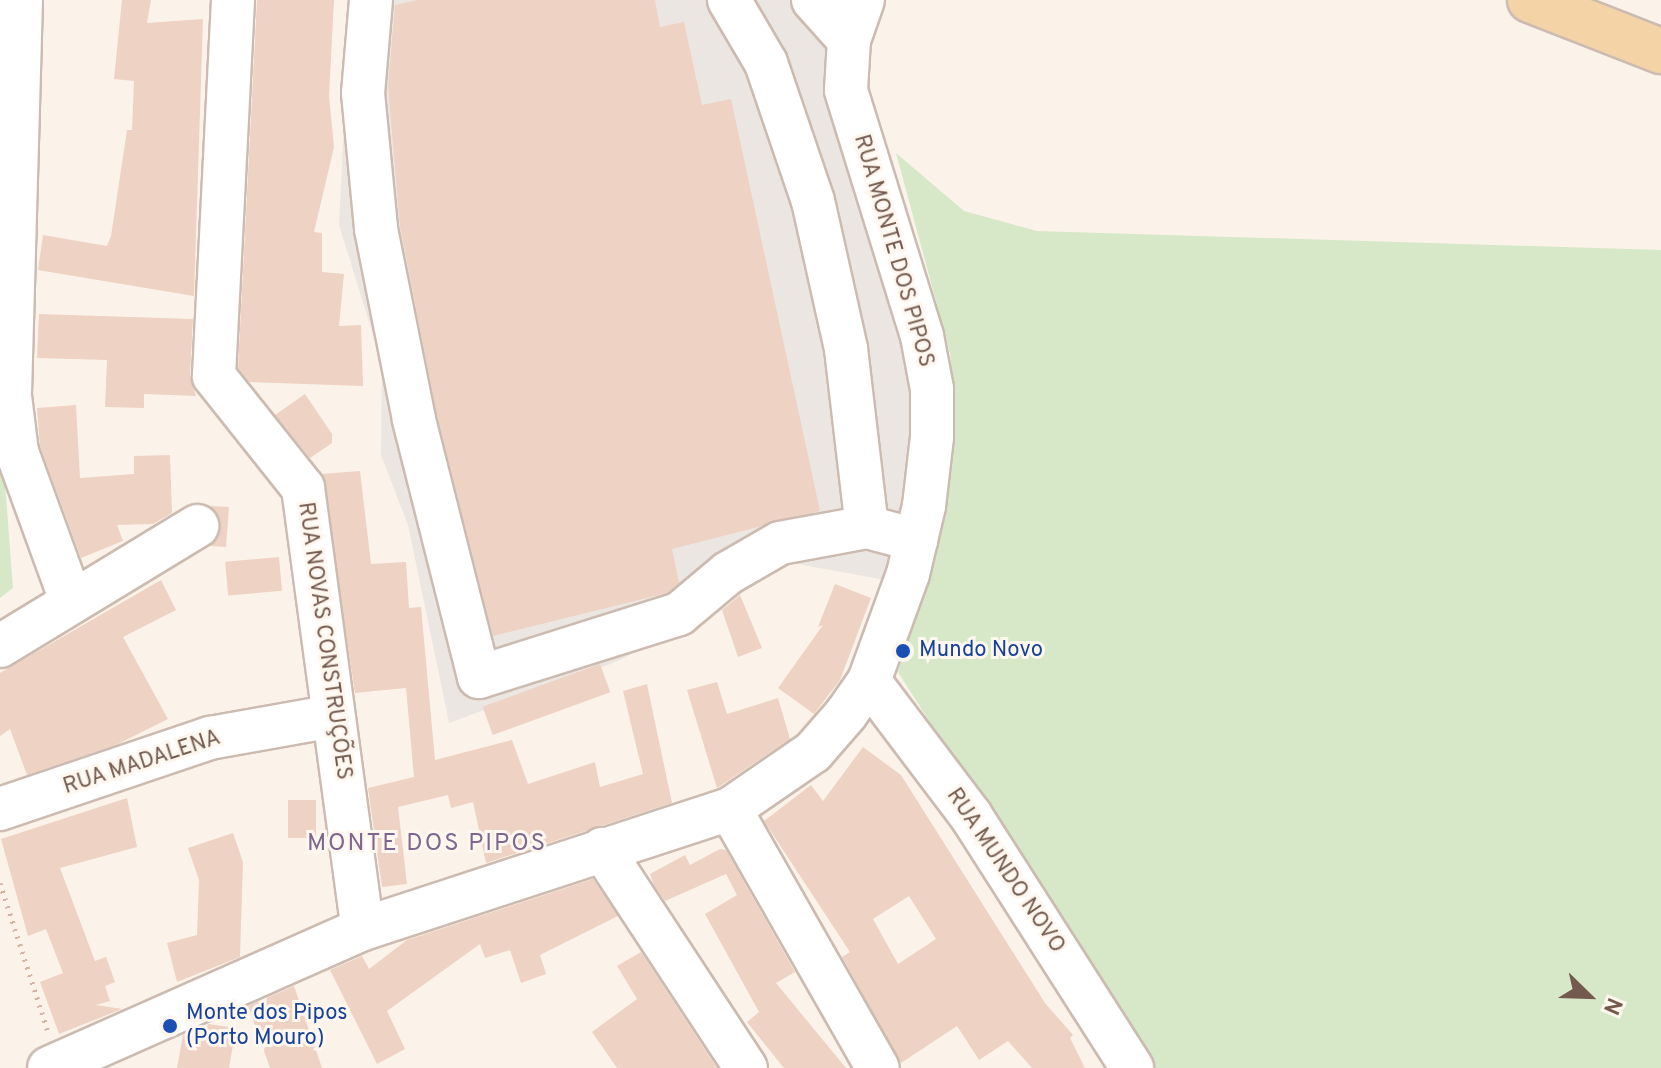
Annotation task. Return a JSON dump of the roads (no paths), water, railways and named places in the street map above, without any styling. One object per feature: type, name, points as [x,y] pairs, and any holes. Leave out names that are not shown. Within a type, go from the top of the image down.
[{"type":"main road","points":[[1530,0],[1661,51]]},
{"type":"street","points":[[21,0],[10,396],[17,452],[71,600]]},
{"type":"street","name":"RUA NOVAS CONSTRUÇÕES","points":[[233,0],[214,376],[303,488],[363,929]]},
{"type":"street","points":[[371,0],[363,93],[376,229],[414,420],[479,677],[679,614],[728,573],[780,543],[867,527],[916,540]]},
{"type":"street","points":[[729,0],[766,63],[813,201],[846,349],[867,527]]},
{"type":"street","points":[[813,0],[849,40]]},
{"type":"street","name":"RUA MONTE DOS PIPOS","points":[[54,1066],[109,1056],[363,929],[730,809],[813,752],[869,681],[916,540],[932,437],[932,389],[922,336],[846,90],[849,40],[863,0]]},
{"type":"street","points":[[0,646],[197,526]]},
{"type":"street","name":"RUA MUNDO NOVO","points":[[869,681],[971,816],[1132,1068]]},
{"type":"street","name":"RUA MADALENA","points":[[0,809],[210,738],[333,716]]},
{"type":"street","points":[[730,809],[878,1068]]},
{"type":"street","points":[[602,849],[746,1068]]},
{"type":"place","name":"Mundo Novo","points":[[903,651]]},
{"type":"place","name":"Monte dos Pipos (Porto Mouro)","points":[[170,1026]]},
{"type":"district","name":"MONTE DOS PIPOS","points":[[427,845]]}]
